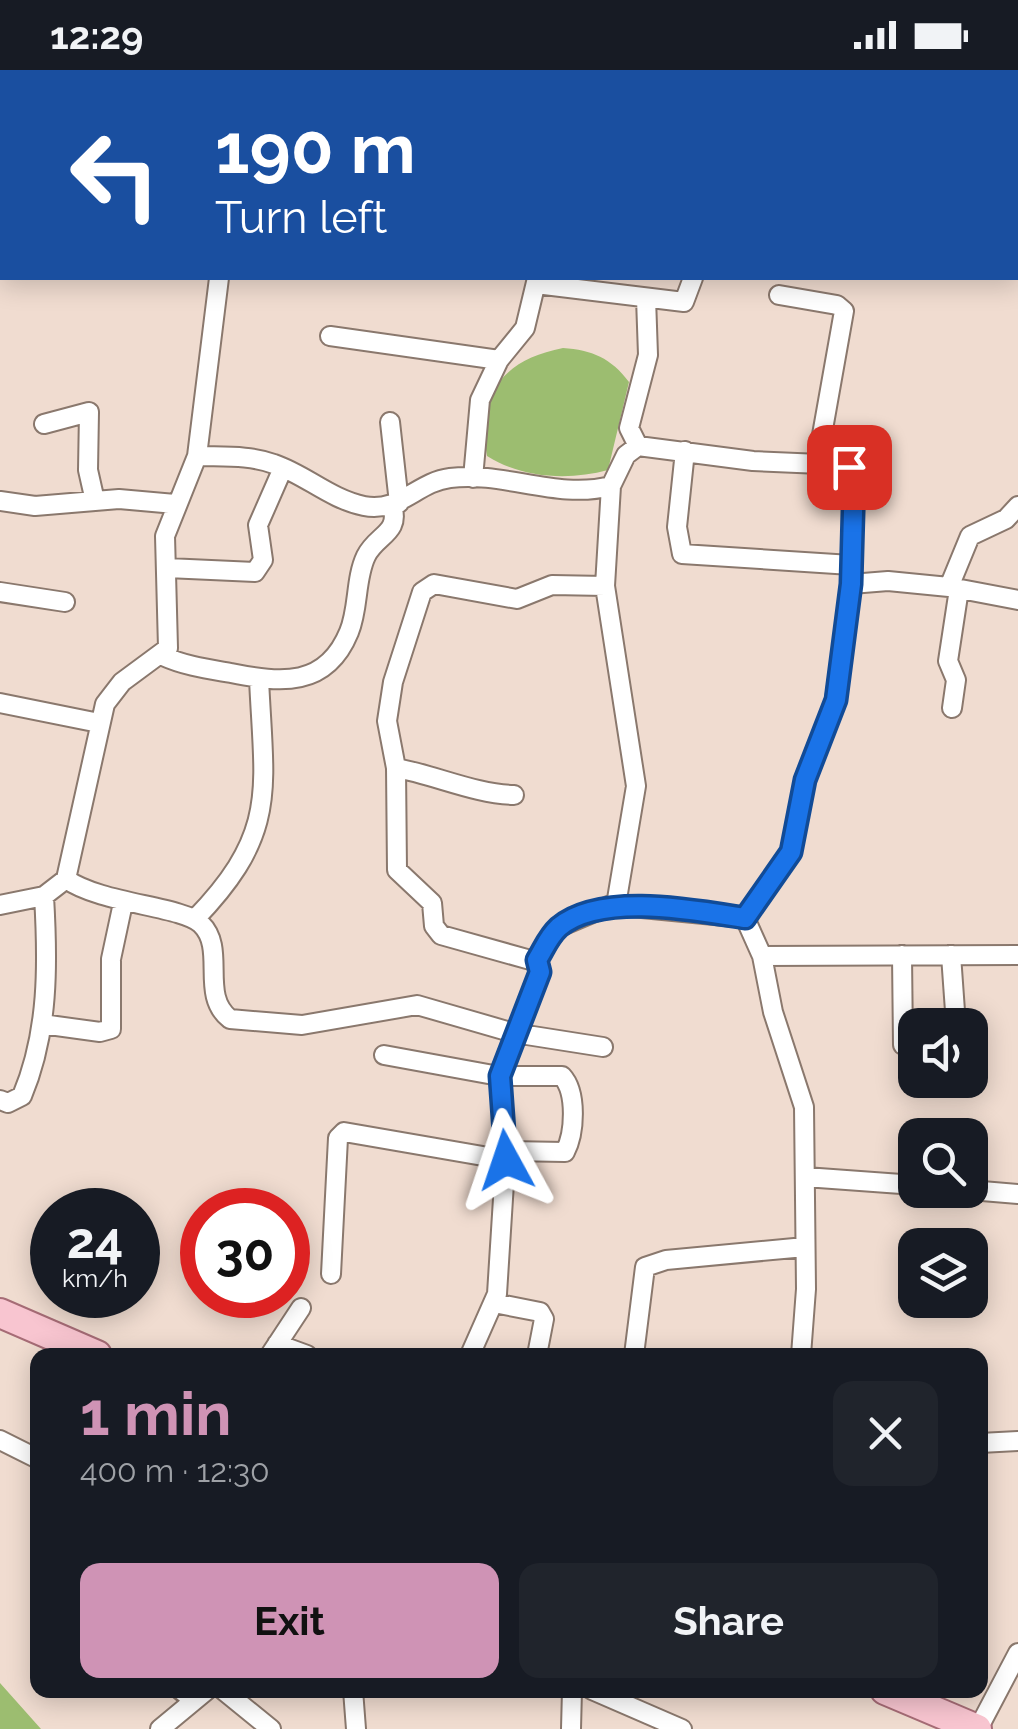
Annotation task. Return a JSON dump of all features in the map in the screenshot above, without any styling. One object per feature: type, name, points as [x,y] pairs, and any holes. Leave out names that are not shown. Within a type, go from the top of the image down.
[{"type":"main road","points":[[0,1313],[81,1348]]},
{"type":"main road","points":[[926,1698],[978,1729]]},
{"type":"street","points":[[0,905],[44,896],[66,879],[99,722],[114,690],[163,656],[170,634],[165,536],[197,456],[219,280]]},
{"type":"street","points":[[473,478],[480,400],[499,360],[525,328],[537,281],[684,302],[692,280]]},
{"type":"street","points":[[779,295],[844,311],[817,463]]},
{"type":"street","points":[[638,446],[629,428],[645,379],[646,298]]},
{"type":"street","points":[[330,336],[499,360]]},
{"type":"street","points":[[44,424],[88,412],[88,470],[95,501]]},
{"type":"street","points":[[163,656],[259,679],[300,680],[330,662],[352,623],[366,555],[395,522],[390,422]]},
{"type":"street","points":[[616,905],[636,786],[605,586],[611,486],[626,455],[638,446],[753,462],[844,465],[852,470],[851,584],[836,700],[805,780],[791,852],[745,918]]},
{"type":"street","points":[[685,451],[677,526],[682,554],[851,564]]},
{"type":"street","points":[[197,456],[256,459],[283,468],[349,502],[396,504],[439,480],[473,478],[572,490],[611,486]]},
{"type":"street","points":[[167,568],[255,572],[263,560],[258,525],[283,468]]},
{"type":"street","points":[[0,501],[36,506],[95,501],[175,504]]},
{"type":"street","points":[[952,708],[956,683],[948,656],[954,588],[970,536],[1006,519],[1018,506]]},
{"type":"street","points":[[851,584],[888,581],[1018,600]]},
{"type":"street","points":[[537,960],[436,931],[432,903],[398,870],[396,768],[387,722],[393,682],[424,589],[434,584],[518,600],[552,585],[605,586]]},
{"type":"street","points":[[0,592],[65,602]]},
{"type":"street","points":[[196,919],[236,874],[258,829],[264,798],[259,679]]},
{"type":"street","points":[[0,704],[99,722]]},
{"type":"street","points":[[396,768],[486,792],[514,795]]},
{"type":"street","points":[[66,879],[123,903],[196,919],[210,936],[214,992],[222,1013],[230,1018],[318,1024],[417,1006],[514,1033],[603,1046]]},
{"type":"street","points":[[0,1100],[8,1103],[22,1096],[42,1024],[47,974],[44,896]]},
{"type":"street","points":[[42,1024],[100,1032],[111,1029],[110,958],[123,903]]},
{"type":"street","points":[[473,1348],[494,1303],[506,1156],[500,1076],[540,972],[537,960],[551,935],[568,921],[616,905],[745,918]]},
{"type":"street","points":[[745,918],[762,956],[773,1012],[802,1096],[805,1247],[801,1348]]},
{"type":"street","points":[[902,955],[903,1008]]},
{"type":"street","points":[[952,955],[955,1008]]},
{"type":"street","points":[[762,956],[1018,955]]},
{"type":"street","points":[[331,1274],[338,1138],[344,1132],[506,1156],[565,1152],[571,1132],[571,1089],[562,1076],[500,1076],[384,1055]]},
{"type":"street","points":[[805,1177],[898,1185]]},
{"type":"street","points":[[988,1192],[1018,1194]]},
{"type":"street","points":[[635,1348],[645,1267],[666,1260],[805,1247]]},
{"type":"street","points":[[494,1303],[540,1312],[544,1319],[538,1348]]},
{"type":"street","points":[[275,1348],[294,1318]]},
{"type":"street","points":[[0,1441],[30,1455]]},
{"type":"street","points":[[988,1443],[1018,1441]]},
{"type":"street","points":[[978,1729],[1018,1653]]},
{"type":"street","points":[[160,1729],[198,1698]]},
{"type":"street","points":[[233,1698],[271,1729]]},
{"type":"street","points":[[354,1698],[356,1729]]},
{"type":"street","points":[[571,1729],[572,1698]]},
{"type":"street","points":[[610,1698],[682,1729]]},
{"type":"lane","points":[[184,1698],[191,1704]]},
{"type":"green space","points":[[563,348],[600,357],[629,382],[608,470],[577,476],[546,475],[515,469],[487,456],[486,415],[498,383],[524,361]]},
{"type":"green space","points":[[0,1683],[41,1729],[0,1729]]},
{"type":"route","points":[[506,1160],[500,1076],[506,1051],[540,972],[537,960],[551,935],[568,921],[611,905],[745,918],[791,852],[805,780],[836,700],[851,584],[854,476],[849,467]]}]
